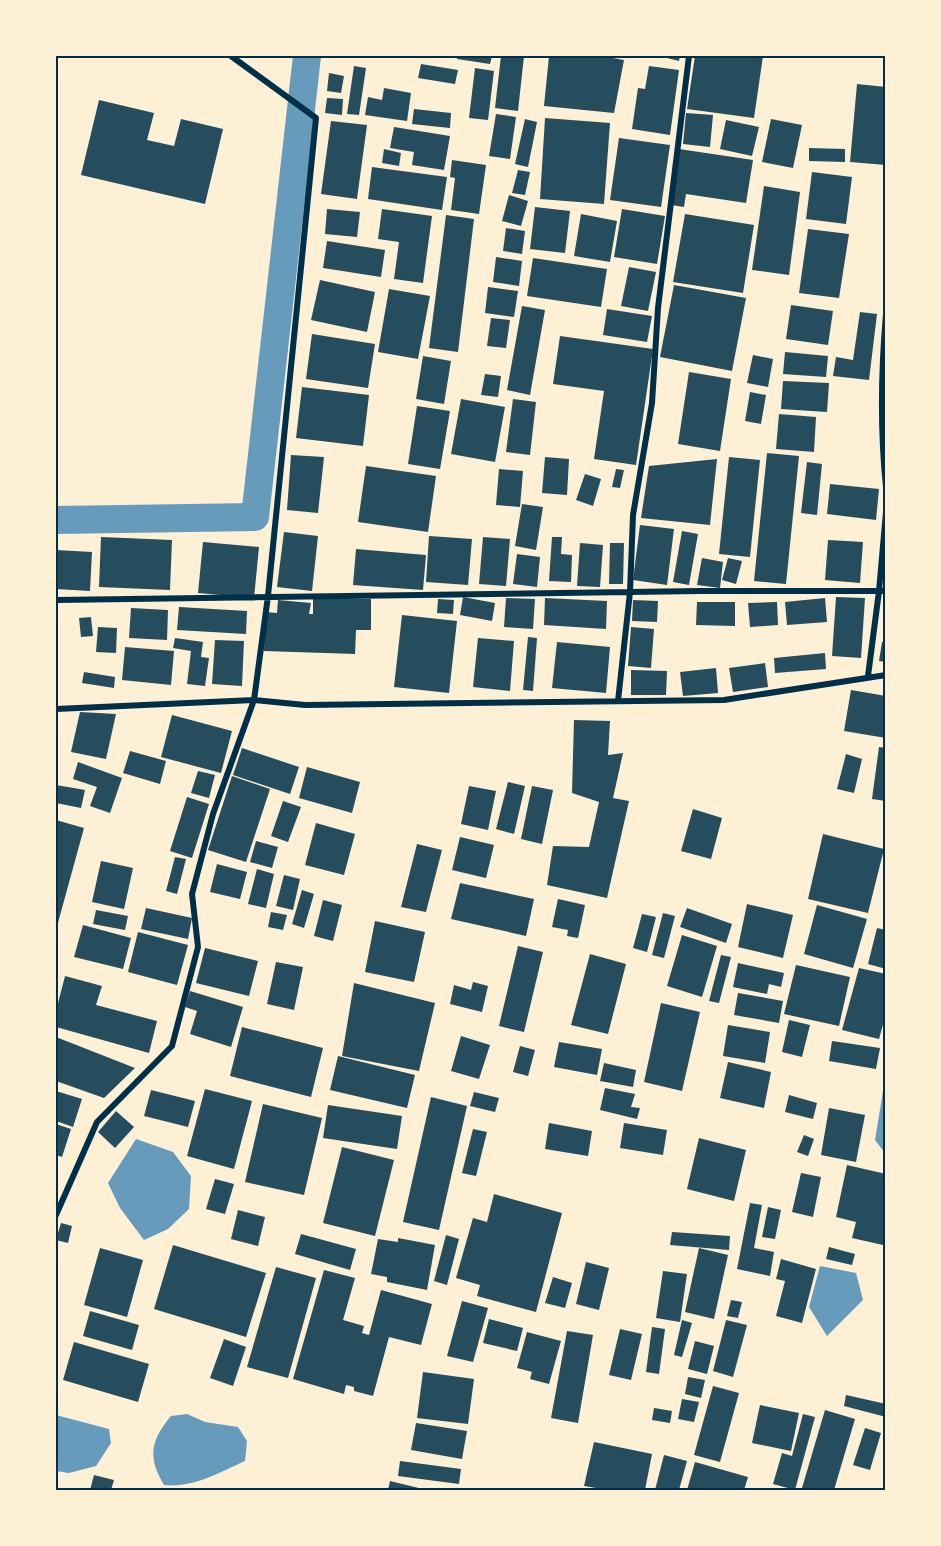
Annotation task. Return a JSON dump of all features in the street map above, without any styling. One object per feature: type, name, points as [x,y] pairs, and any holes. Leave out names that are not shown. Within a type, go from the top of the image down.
[{"type":"street","points":[[56,1215],[97,1122],[172,1046],[198,947],[192,894],[213,814],[254,700],[268,596],[316,118],[231,56]]},
{"type":"street","points":[[618,701],[630,592],[633,515],[652,403],[666,238],[689,56]]},
{"type":"street","points":[[885,314],[881,370],[881,441],[885,487]]},
{"type":"street","points":[[868,676],[882,591],[885,512]]},
{"type":"street","points":[[56,600],[882,591]]},
{"type":"street","points":[[56,709],[254,700],[305,705],[724,700],[885,675]]},
{"type":"water","points":[[885,1079],[886,1153],[875,1140]]},
{"type":"water","points":[[136,1139],[173,1152],[191,1176],[189,1209],[168,1229],[144,1240],[120,1208],[108,1183]]},
{"type":"water","points":[[820,1266],[856,1273],[863,1300],[827,1336],[809,1307]]},
{"type":"water","points":[[187,1414],[205,1422],[238,1427],[247,1441],[245,1461],[196,1482],[164,1485],[153,1457],[156,1441],[171,1416]]},
{"type":"water","points":[[56,1415],[109,1429],[111,1443],[96,1466],[69,1473],[56,1471]]},
{"type":"building","points":[[457,56],[492,56],[490,64],[457,59]]},
{"type":"building","points":[[501,56],[524,56],[518,111],[495,108]]},
{"type":"building","points":[[549,56],[602,56],[624,60],[614,113],[544,106]]},
{"type":"building","points":[[659,56],[680,56],[679,61]]},
{"type":"building","points":[[695,56],[763,56],[754,118],[687,109]]},
{"type":"building","points":[[421,64],[458,70],[455,84],[418,78]]},
{"type":"building","points":[[354,66],[366,68],[359,115],[347,114]]},
{"type":"building","points":[[649,66],[679,70],[670,135],[632,129],[638,88],[645,89]]},
{"type":"building","points":[[475,68],[494,71],[488,120],[469,118]]},
{"type":"building","points":[[329,73],[344,76],[341,93],[327,91]]},
{"type":"building","points":[[857,84],[886,87],[886,165],[850,162]]},
{"type":"building","points":[[384,88],[411,93],[407,121],[365,115],[368,97],[382,100]]},
{"type":"building","points":[[327,98],[343,99],[342,115],[325,113]]},
{"type":"building","points":[[99,100],[154,113],[147,140],[174,146],[181,119],[223,129],[205,204],[81,175]]},
{"type":"building","points":[[414,109],[451,113],[450,128],[412,124]]},
{"type":"building","points":[[686,113],[713,115],[710,147],[683,144]]},
{"type":"building","points":[[496,114],[516,117],[510,159],[489,156]]},
{"type":"building","points":[[545,118],[610,123],[604,204],[540,199]]},
{"type":"building","points":[[525,119],[537,122],[528,167],[515,164]]},
{"type":"building","points":[[771,119],[802,125],[793,168],[762,162]]},
{"type":"building","points":[[726,120],[759,127],[752,156],[720,149]]},
{"type":"building","points":[[331,121],[367,125],[357,199],[321,194]]},
{"type":"building","points":[[394,127],[450,136],[444,170],[412,165],[414,152],[390,148]]},
{"type":"building","points":[[619,138],[670,145],[661,207],[610,200]]},
{"type":"building","points":[[809,148],[845,149],[845,162],[809,161]]},
{"type":"building","points":[[384,149],[401,153],[399,166],[382,163]]},
{"type":"building","points":[[679,149],[753,160],[746,203],[686,194],[684,207],[671,205]]},
{"type":"building","points":[[452,160],[486,165],[479,214],[451,210],[455,178],[450,177]]},
{"type":"building","points":[[372,167],[447,177],[442,210],[368,199]]},
{"type":"building","points":[[518,170],[530,172],[525,195],[512,193]]},
{"type":"building","points":[[812,172],[852,177],[846,224],[806,219]]},
{"type":"building","points":[[764,186],[800,192],[789,275],[752,270]]},
{"type":"building","points":[[509,195],[528,201],[521,226],[502,221]]},
{"type":"building","points":[[535,207],[570,211],[565,253],[530,249]]},
{"type":"building","points":[[327,209],[360,212],[357,237],[325,234]]},
{"type":"building","points":[[382,209],[432,216],[423,283],[394,279],[399,242],[378,239]]},
{"type":"building","points":[[622,209],[665,216],[657,264],[614,257]]},
{"type":"building","points":[[581,214],[617,221],[610,262],[574,256]]},
{"type":"building","points":[[685,214],[754,225],[743,293],[673,282]]},
{"type":"building","points":[[446,215],[474,219],[458,352],[429,348]]},
{"type":"building","points":[[506,228],[525,231],[522,254],[503,251]]},
{"type":"building","points":[[808,229],[849,234],[839,298],[799,293]]},
{"type":"building","points":[[327,241],[385,250],[381,277],[323,268]]},
{"type":"building","points":[[496,257],[522,261],[519,286],[493,282]]},
{"type":"building","points":[[533,258],[607,269],[601,307],[527,296]]},
{"type":"building","points":[[629,267],[656,272],[648,311],[621,306]]},
{"type":"building","points":[[320,280],[375,292],[367,332],[311,320]]},
{"type":"building","points":[[674,285],[746,298],[732,371],[660,357]]},
{"type":"building","points":[[488,287],[518,291],[514,317],[485,313]]},
{"type":"building","points":[[389,289],[430,296],[418,359],[378,352]]},
{"type":"building","points":[[791,305],[833,311],[828,345],[786,339]]},
{"type":"building","points":[[522,306],[545,310],[530,395],[507,390]]},
{"type":"building","points":[[607,309],[652,316],[647,342],[603,335]]},
{"type":"building","points":[[860,312],[877,314],[869,380],[833,376],[836,357],[853,360]]},
{"type":"building","points":[[491,318],[510,320],[506,348],[487,346]]},
{"type":"building","points":[[312,334],[375,344],[368,388],[306,379]]},
{"type":"building","points":[[560,336],[653,349],[636,465],[594,459],[604,391],[553,384]]},
{"type":"building","points":[[785,352],[828,356],[826,377],[783,374]]},
{"type":"building","points":[[753,355],[773,359],[768,387],[747,383]]},
{"type":"building","points":[[423,356],[451,361],[444,404],[416,399]]},
{"type":"building","points":[[689,372],[731,379],[720,451],[678,444]]},
{"type":"building","points":[[485,374],[501,376],[498,397],[481,395]]},
{"type":"building","points":[[783,381],[829,383],[827,412],[781,409]]},
{"type":"building","points":[[302,387],[369,395],[363,446],[296,438]]},
{"type":"building","points":[[750,392],[766,395],[761,424],[745,421]]},
{"type":"building","points":[[461,399],[505,407],[495,462],[451,454]]},
{"type":"building","points":[[513,399],[536,402],[530,455],[506,452]]},
{"type":"building","points":[[417,406],[450,411],[440,469],[408,464]]},
{"type":"building","points":[[779,414],[816,417],[814,452],[776,449]]},
{"type":"building","points":[[767,453],[799,456],[786,584],[754,581]]},
{"type":"building","points":[[291,455],[324,457],[318,513],[287,510]]},
{"type":"building","points":[[545,457],[569,459],[567,495],[542,493]]},
{"type":"building","points":[[729,457],[760,460],[750,557],[719,554]]},
{"type":"building","points":[[717,459],[710,525],[641,518],[649,466]]},
{"type":"building","points":[[807,462],[822,464],[817,515],[801,513]]},
{"type":"building","points":[[366,466],[436,476],[428,532],[358,522]]},
{"type":"building","points":[[499,469],[523,471],[520,507],[496,505]]},
{"type":"building","points":[[616,469],[624,470],[620,488],[612,487]]},
{"type":"building","points":[[585,474],[601,479],[593,506],[576,500]]},
{"type":"building","points":[[830,484],[879,489],[876,520],[827,514]]},
{"type":"building","points":[[522,504],[543,507],[536,550],[515,546]]},
{"type":"building","points":[[640,525],[674,529],[667,585],[633,580]]},
{"type":"building","points":[[682,531],[698,534],[689,585],[673,582]]},
{"type":"building","points":[[284,532],[318,536],[312,591],[277,587]]},
{"type":"building","points":[[429,536],[472,539],[468,585],[426,582]]},
{"type":"building","points":[[101,537],[172,540],[170,590],[99,587]]},
{"type":"building","points":[[483,537],[510,539],[506,586],[479,584]]},
{"type":"building","points":[[552,537],[562,537],[561,554],[572,555],[571,582],[549,581]]},
{"type":"building","points":[[828,540],[863,542],[860,583],[825,580]]},
{"type":"building","points":[[203,542],[259,547],[254,598],[198,593]]},
{"type":"building","points":[[580,543],[603,545],[600,587],[577,586]]},
{"type":"building","points":[[610,543],[624,543],[623,584],[609,584]]},
{"type":"building","points":[[356,549],[426,555],[423,590],[353,585]]},
{"type":"building","points":[[56,550],[92,552],[90,591],[56,589]]},
{"type":"building","points":[[517,554],[540,557],[537,587],[513,584]]},
{"type":"building","points":[[702,558],[723,562],[720,588],[697,585]]},
{"type":"building","points":[[728,558],[742,561],[736,584],[722,580]]},
{"type":"building","points":[[463,597],[495,603],[492,621],[460,615]]},
{"type":"building","points":[[836,597],[865,598],[861,658],[832,656]]},
{"type":"building","points":[[506,598],[535,599],[533,629],[504,627]]},
{"type":"building","points":[[545,598],[607,601],[606,629],[544,625]]},
{"type":"building","points":[[825,598],[827,622],[787,625],[785,602]]},
{"type":"building","points":[[313,599],[371,599],[371,630],[356,630],[355,654],[264,651],[265,612],[277,613],[278,600],[311,603],[309,614],[313,614]]},
{"type":"building","points":[[438,599],[454,600],[453,614],[437,613]]},
{"type":"building","points":[[633,600],[658,601],[657,622],[632,621]]},
{"type":"building","points":[[697,602],[735,602],[735,626],[696,625]]},
{"type":"building","points":[[777,602],[778,625],[750,627],[748,603]]},
{"type":"building","points":[[179,607],[247,611],[246,634],[177,630]]},
{"type":"building","points":[[131,608],[168,610],[167,640],[129,638]]},
{"type":"building","points":[[402,615],[457,621],[449,693],[394,687]]},
{"type":"building","points":[[91,617],[93,636],[81,637],[79,618]]},
{"type":"building","points":[[98,627],[117,628],[116,653],[96,652]]},
{"type":"building","points":[[631,627],[654,629],[651,668],[628,666]]},
{"type":"building","points":[[528,637],[537,638],[533,691],[523,690]]},
{"type":"building","points":[[175,638],[203,642],[201,657],[209,658],[205,686],[187,684],[191,651],[173,648]]},
{"type":"building","points":[[478,638],[514,641],[510,691],[473,687]]},
{"type":"building","points":[[215,640],[244,641],[242,686],[212,684]]},
{"type":"building","points":[[557,642],[610,647],[606,693],[552,688]]},
{"type":"building","points":[[882,642],[886,643],[886,662],[879,661]]},
{"type":"building","points":[[125,647],[174,651],[171,685],[122,680]]},
{"type":"building","points":[[825,653],[826,669],[775,673],[774,658]]},
{"type":"building","points":[[765,663],[768,687],[733,692],[729,668]]},
{"type":"building","points":[[716,668],[718,693],[683,696],[680,672]]},
{"type":"building","points":[[631,670],[667,671],[666,695],[631,695]]},
{"type":"building","points":[[84,672],[115,677],[114,688],[82,683]]},
{"type":"building","points":[[851,690],[886,696],[886,738],[844,731]]},
{"type":"building","points":[[80,712],[116,714],[106,759],[71,752]]},
{"type":"building","points":[[172,715],[232,731],[221,773],[161,757]]},
{"type":"building","points":[[574,720],[610,721],[608,755],[623,753],[613,798],[629,801],[607,898],[547,885],[553,846],[589,847],[599,802],[572,793]]},
{"type":"building","points":[[879,747],[886,748],[886,801],[872,799]]},
{"type":"building","points":[[242,748],[299,767],[290,794],[233,775]]},
{"type":"building","points":[[130,751],[166,761],[160,784],[123,773]]},
{"type":"building","points":[[846,754],[862,759],[854,793],[837,789]]},
{"type":"building","points":[[78,762],[122,778],[110,813],[90,806],[97,787],[73,779]]},
{"type":"building","points":[[307,767],[360,782],[352,813],[299,798]]},
{"type":"building","points":[[198,771],[215,775],[209,798],[191,793]]},
{"type":"building","points":[[232,776],[270,789],[246,862],[208,850]]},
{"type":"building","points":[[508,782],[525,786],[514,834],[496,829]]},
{"type":"building","points":[[56,785],[85,790],[81,808],[56,803]]},
{"type":"building","points":[[469,786],[496,791],[488,830],[461,824]]},
{"type":"building","points":[[532,786],[553,790],[542,844],[521,839]]},
{"type":"building","points":[[187,797],[209,804],[192,858],[170,851]]},
{"type":"building","points":[[283,801],[301,807],[288,842],[271,836]]},
{"type":"building","points":[[693,809],[722,818],[711,859],[681,851]]},
{"type":"building","points":[[56,820],[84,828],[56,930]]},
{"type":"building","points":[[316,823],[355,834],[344,875],[305,865]]},
{"type":"building","points":[[823,834],[884,849],[868,913],[808,899]]},
{"type":"building","points":[[460,837],[494,845],[486,878],[452,870]]},
{"type":"building","points":[[256,841],[278,847],[272,868],[250,862]]},
{"type":"building","points":[[417,844],[442,850],[426,912],[401,907]]},
{"type":"building","points":[[175,857],[186,859],[177,894],[166,891]]},
{"type":"building","points":[[101,861],[133,868],[124,909],[92,902]]},
{"type":"building","points":[[217,864],[247,872],[240,899],[210,892]]},
{"type":"building","points":[[257,869],[274,874],[266,908],[248,904]]},
{"type":"building","points":[[284,875],[300,879],[293,910],[276,906]]},
{"type":"building","points":[[460,883],[534,899],[526,936],[451,919]]},
{"type":"building","points":[[302,890],[314,894],[304,928],[292,924]]},
{"type":"building","points":[[558,899],[585,905],[578,938],[567,936],[568,930],[552,927]]},
{"type":"building","points":[[323,900],[342,905],[333,941],[314,936]]},
{"type":"building","points":[[747,904],[793,915],[783,958],[738,947]]},
{"type":"building","points":[[817,905],[867,919],[853,968],[804,954]]},
{"type":"building","points":[[146,908],[192,918],[188,939],[141,929]]},
{"type":"building","points":[[687,908],[732,924],[726,943],[680,927]]},
{"type":"building","points":[[96,910],[128,916],[125,930],[93,924]]},
{"type":"building","points":[[271,912],[287,915],[283,930],[268,927]]},
{"type":"building","points":[[663,913],[675,916],[664,958],[652,955]]},
{"type":"building","points":[[642,914],[656,917],[647,952],[633,948]]},
{"type":"building","points":[[375,921],[425,932],[414,982],[365,972]]},
{"type":"building","points":[[83,925],[131,938],[123,969],[74,957]]},
{"type":"building","points":[[877,928],[886,930],[886,969],[868,964]]},
{"type":"building","points":[[138,932],[188,945],[177,985],[128,972]]},
{"type":"building","points":[[682,935],[717,946],[702,997],[667,986]]},
{"type":"building","points":[[518,946],[543,952],[524,1032],[499,1026]]},
{"type":"building","points":[[205,948],[258,961],[249,996],[196,983]]},
{"type":"building","points":[[590,954],[626,964],[608,1034],[571,1025]]},
{"type":"building","points":[[721,955],[731,957],[719,1003],[709,1001]]},
{"type":"building","points":[[276,962],[303,967],[294,1010],[267,1004]]},
{"type":"building","points":[[738,963],[784,973],[781,987],[769,984],[767,994],[733,987]]},
{"type":"building","points":[[796,965],[850,977],[839,1026],[784,1014]]},
{"type":"building","points":[[859,968],[886,974],[886,1014],[879,1039],[842,1030]]},
{"type":"building","points":[[65,976],[102,986],[96,1005],[157,1021],[149,1053],[56,1027],[56,1011]]},
{"type":"building","points":[[473,982],[488,986],[482,1012],[450,1004],[454,985],[471,990]]},
{"type":"building","points":[[354,983],[435,1003],[419,1071],[342,1056]]},
{"type":"building","points":[[190,991],[243,1007],[231,1047],[190,1034],[197,1011],[185,1007]]},
{"type":"building","points":[[738,993],[783,1001],[779,1023],[734,1015]]},
{"type":"building","points":[[661,1003],[700,1012],[682,1091],[644,1082]]},
{"type":"building","points":[[789,1020],[810,1025],[802,1057],[782,1052]]},
{"type":"building","points":[[728,1025],[770,1032],[765,1063],[723,1056]]},
{"type":"building","points":[[242,1027],[323,1048],[311,1097],[230,1076]]},
{"type":"building","points":[[461,1036],[490,1045],[479,1079],[451,1071]]},
{"type":"building","points":[[56,1037],[135,1068],[104,1098],[56,1081]]},
{"type":"building","points":[[832,1041],[880,1048],[876,1069],[829,1061]]},
{"type":"building","points":[[559,1042],[602,1049],[597,1075],[554,1067]]},
{"type":"building","points":[[520,1046],[535,1050],[528,1076],[513,1072]]},
{"type":"building","points":[[338,1056],[415,1075],[407,1108],[330,1090]]},
{"type":"building","points":[[728,1062],[771,1072],[764,1108],[720,1098]]},
{"type":"building","points":[[604,1063],[636,1070],[633,1087],[600,1081]]},
{"type":"building","points":[[605,1088],[635,1094],[631,1107],[640,1108],[637,1119],[600,1110]]},
{"type":"building","points":[[205,1089],[252,1101],[234,1169],[187,1156]]},
{"type":"building","points":[[151,1090],[195,1101],[188,1127],[144,1116]]},
{"type":"building","points":[[56,1091],[82,1099],[73,1127],[56,1121]]},
{"type":"building","points":[[474,1092],[499,1098],[495,1112],[470,1106]]},
{"type":"building","points":[[789,1095],[817,1103],[813,1119],[785,1112]]},
{"type":"building","points":[[431,1097],[467,1106],[439,1230],[403,1222]]},
{"type":"building","points":[[263,1104],[322,1118],[304,1195],[245,1182]]},
{"type":"building","points":[[328,1105],[402,1116],[397,1149],[323,1138]]},
{"type":"building","points":[[829,1108],[865,1115],[856,1162],[821,1155]]},
{"type":"building","points":[[116,1111],[134,1127],[115,1148],[98,1132]]},
{"type":"building","points":[[549,1123],[592,1131],[588,1156],[545,1149]]},
{"type":"building","points":[[624,1123],[667,1130],[663,1155],[620,1148]]},
{"type":"building","points":[[56,1124],[71,1129],[62,1157],[56,1155]]},
{"type":"building","points":[[473,1129],[487,1132],[476,1176],[462,1173]]},
{"type":"building","points":[[804,1135],[814,1139],[808,1156],[797,1152]]},
{"type":"building","points":[[699,1138],[746,1150],[734,1201],[687,1189]]},
{"type":"building","points":[[342,1147],[394,1160],[375,1236],[323,1223]]},
{"type":"building","points":[[847,1165],[886,1174],[886,1232],[883,1245],[852,1238],[856,1222],[836,1217]]},
{"type":"building","points":[[801,1173],[821,1177],[813,1217],[792,1212]]},
{"type":"building","points":[[215,1179],[234,1184],[225,1214],[206,1209]]},
{"type":"building","points":[[494,1194],[562,1213],[536,1312],[477,1296],[480,1285],[456,1278],[473,1218],[487,1222]]},
{"type":"building","points":[[750,1203],[762,1205],[754,1248],[774,1252],[770,1276],[737,1269]]},
{"type":"building","points":[[768,1207],[781,1210],[775,1239],[762,1237]]},
{"type":"building","points":[[238,1210],[265,1217],[258,1246],[231,1239]]},
{"type":"building","points":[[61,1223],[72,1226],[68,1243],[56,1240]]},
{"type":"building","points":[[672,1232],[730,1236],[729,1250],[670,1245]]},
{"type":"building","points":[[301,1234],[356,1249],[350,1270],[295,1254]]},
{"type":"building","points":[[446,1235],[459,1239],[447,1285],[434,1281]]},
{"type":"building","points":[[398,1238],[435,1245],[427,1290],[387,1282],[387,1277],[371,1274],[378,1239],[398,1242]]},
{"type":"building","points":[[173,1245],[266,1273],[246,1337],[154,1309]]},
{"type":"building","points":[[829,1247],[855,1254],[852,1265],[826,1259]]},
{"type":"building","points":[[100,1248],[143,1260],[127,1317],[84,1305]]},
{"type":"building","points":[[699,1248],[728,1255],[714,1319],[685,1312]]},
{"type":"building","points":[[781,1259],[816,1269],[802,1323],[776,1316],[785,1281],[776,1279]]},
{"type":"building","points":[[586,1262],[609,1268],[599,1310],[576,1304]]},
{"type":"building","points":[[276,1267],[316,1278],[288,1378],[247,1367]]},
{"type":"building","points":[[324,1270],[355,1278],[343,1320],[364,1326],[362,1333],[369,1335],[381,1290],[432,1304],[421,1345],[389,1337],[373,1396],[354,1391],[354,1387],[346,1385],[344,1394],[293,1379]]},
{"type":"building","points":[[663,1271],[687,1274],[680,1322],[656,1318]]},
{"type":"building","points":[[553,1277],[572,1283],[565,1308],[545,1303]]},
{"type":"building","points":[[731,1300],[742,1302],[738,1318],[727,1316]]},
{"type":"building","points":[[462,1301],[488,1308],[473,1362],[447,1356]]},
{"type":"building","points":[[90,1311],[139,1325],[132,1350],[83,1336]]},
{"type":"building","points":[[489,1319],[523,1328],[517,1351],[483,1343]]},
{"type":"building","points":[[682,1320],[692,1323],[682,1357],[674,1355]]},
{"type":"building","points":[[726,1320],[747,1325],[733,1377],[713,1371]]},
{"type":"building","points":[[652,1327],[665,1329],[659,1374],[646,1372]]},
{"type":"building","points":[[620,1329],[642,1334],[631,1380],[609,1375]]},
{"type":"building","points":[[567,1331],[593,1335],[578,1423],[551,1418]]},
{"type":"building","points":[[527,1332],[561,1341],[549,1384],[530,1379],[532,1372],[517,1368]]},
{"type":"building","points":[[224,1339],[246,1347],[233,1386],[210,1378]]},
{"type":"building","points":[[695,1341],[714,1346],[707,1374],[688,1369]]},
{"type":"building","points":[[74,1342],[149,1364],[138,1402],[63,1380]]},
{"type":"building","points":[[423,1372],[474,1379],[468,1424],[417,1418]]},
{"type":"building","points":[[688,1377],[705,1380],[701,1398],[685,1394]]},
{"type":"building","points":[[713,1386],[739,1393],[720,1462],[694,1455]]},
{"type":"building","points":[[846,1395],[886,1404],[886,1417],[844,1406]]},
{"type":"building","points":[[682,1399],[699,1402],[694,1422],[678,1419]]},
{"type":"building","points":[[760,1405],[799,1413],[791,1451],[752,1443]]},
{"type":"building","points":[[654,1408],[672,1411],[670,1423],[652,1420]]},
{"type":"building","points":[[825,1410],[855,1419],[834,1490],[810,1490],[802,1488]]},
{"type":"building","points":[[803,1414],[815,1417],[795,1490],[773,1484],[782,1453],[792,1456]]},
{"type":"building","points":[[416,1423],[467,1431],[462,1459],[411,1450]]},
{"type":"building","points":[[865,1428],[881,1433],[870,1470],[853,1465]]},
{"type":"building","points":[[594,1442],[652,1454],[645,1490],[608,1490],[584,1486]]},
{"type":"building","points":[[664,1455],[687,1461],[679,1490],[655,1490]]},
{"type":"building","points":[[400,1461],[461,1469],[459,1484],[398,1476]]},
{"type":"building","points":[[695,1462],[748,1477],[744,1490],[687,1490]]},
{"type":"building","points":[[94,1475],[114,1480],[111,1490],[90,1490]]},
{"type":"building","points":[[390,1481],[427,1490],[388,1490]]},
{"type":"waterway","points":[[56,520],[255,517],[307,56]]}]
